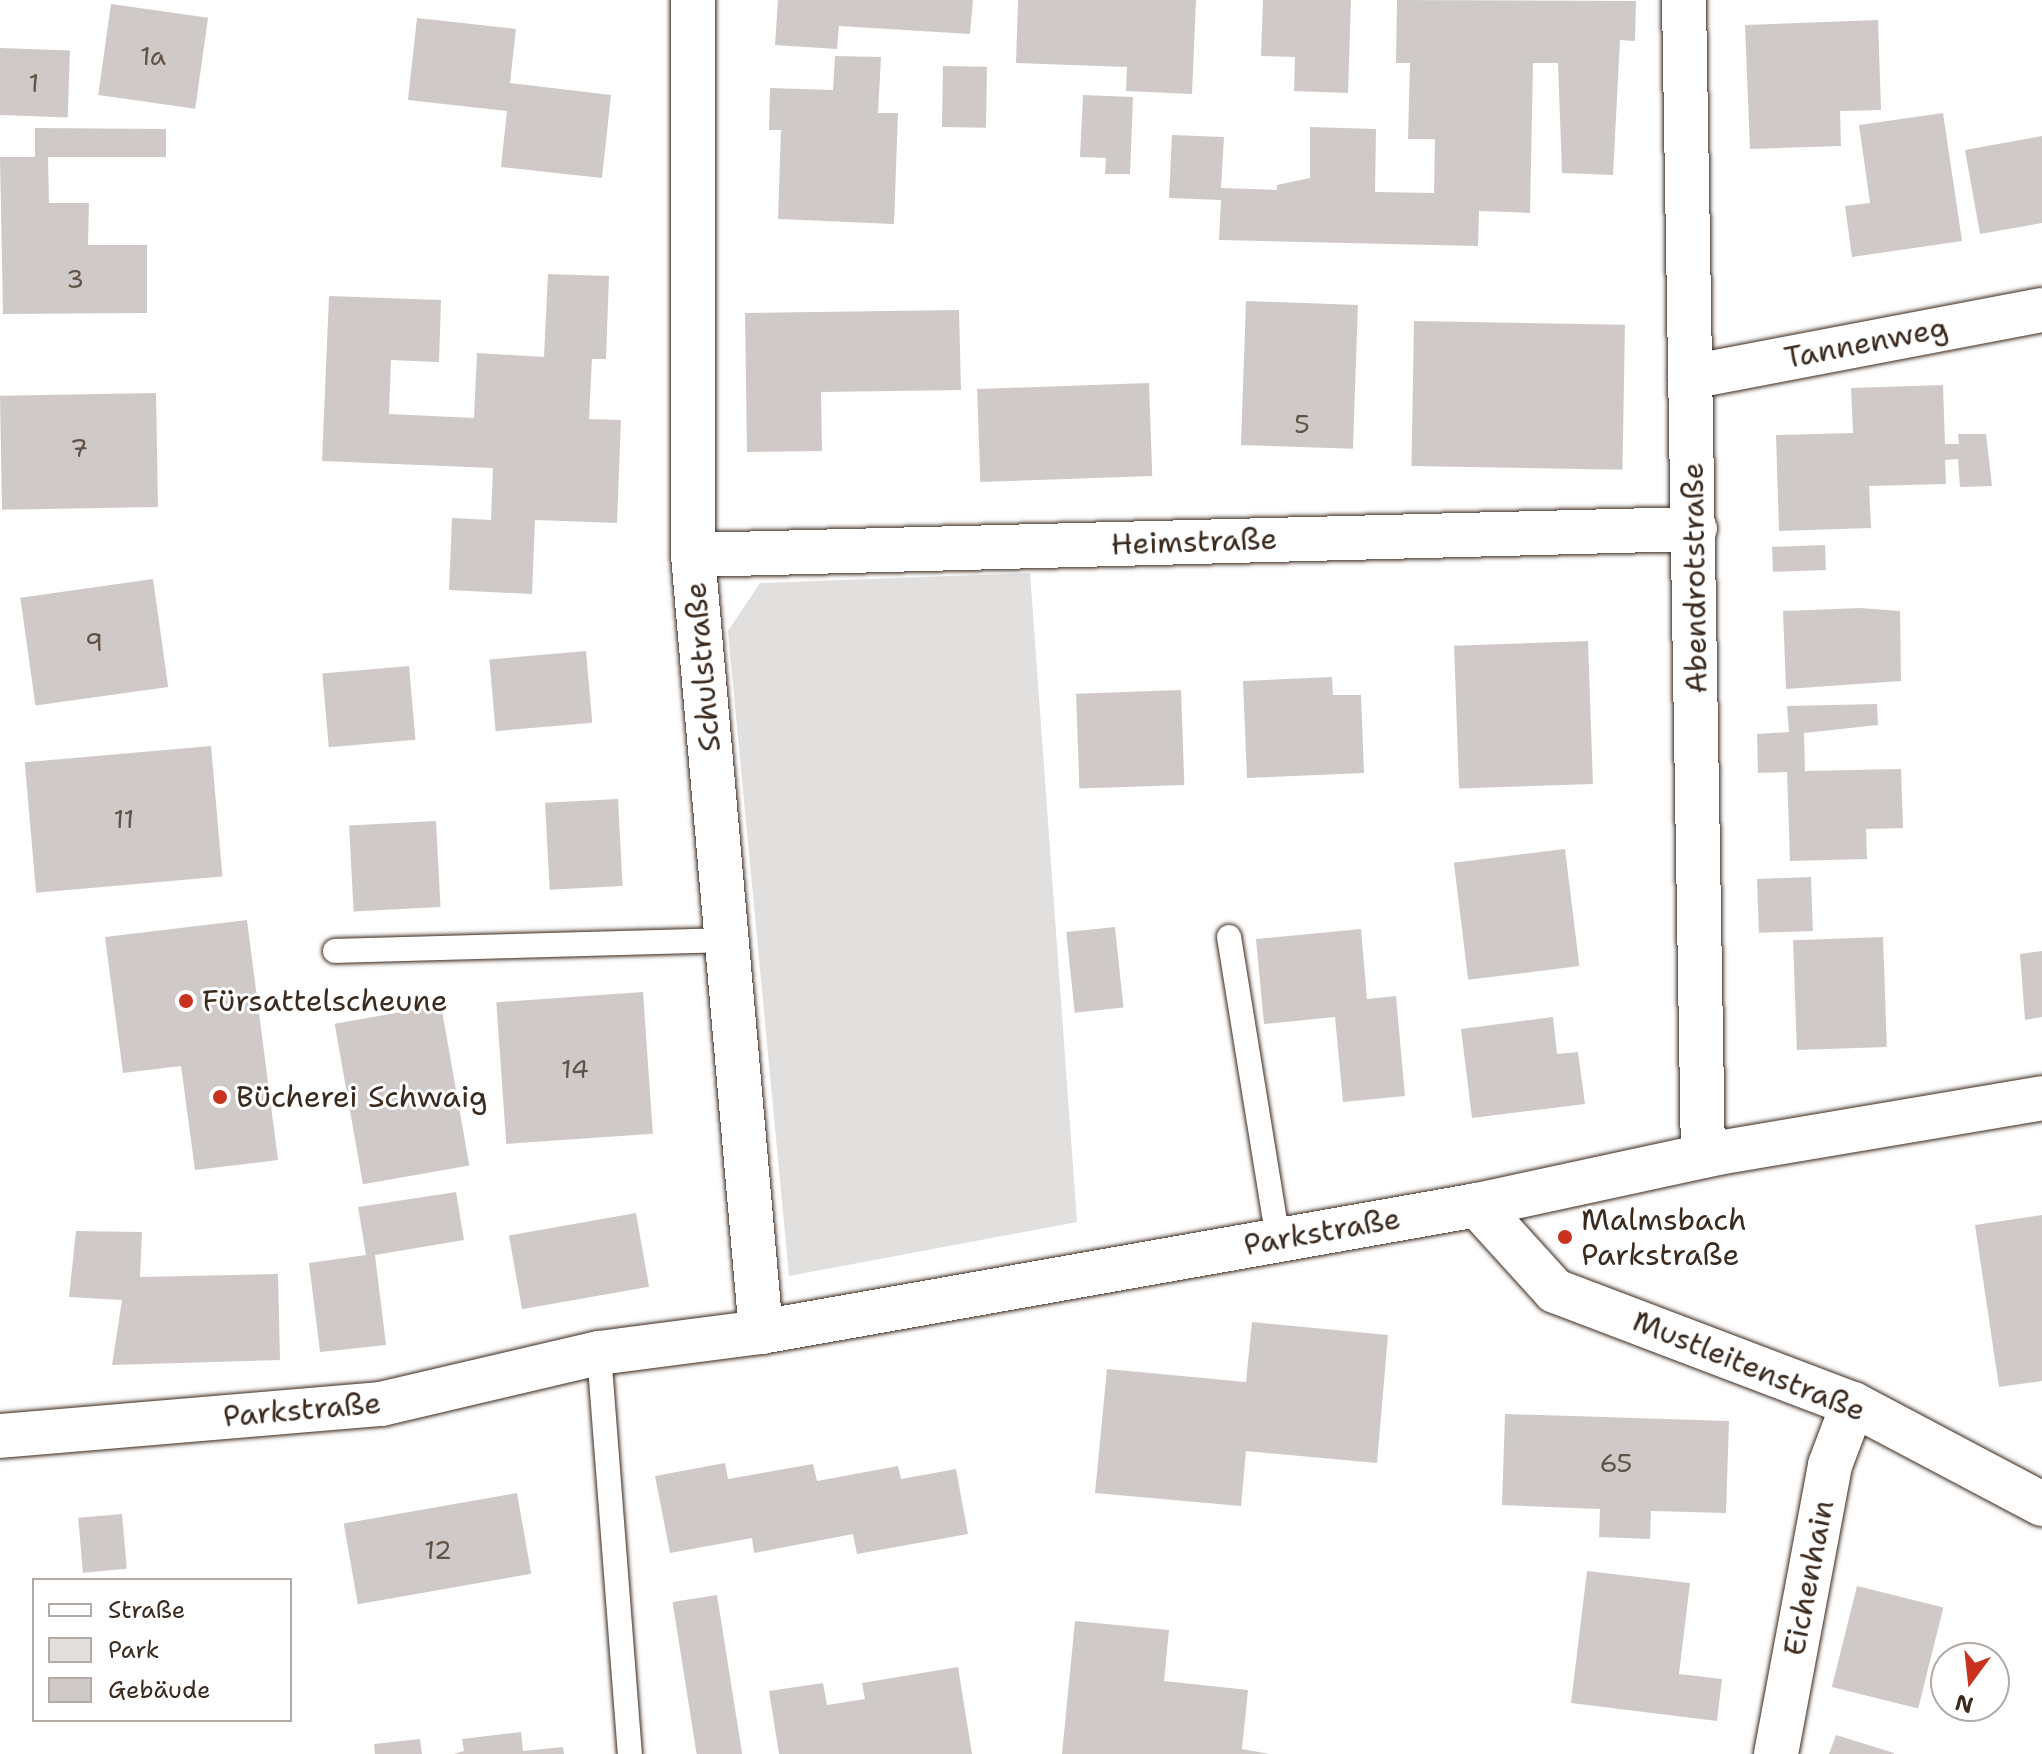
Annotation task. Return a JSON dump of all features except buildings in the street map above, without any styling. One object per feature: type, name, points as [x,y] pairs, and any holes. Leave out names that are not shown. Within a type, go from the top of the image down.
[{"type":"street","name":"Schulstraße","points":[[693,0],[693,555],[761,1332]]},
{"type":"street","name":"Abendrotstraße","points":[[1684,0],[1703,1156]]},
{"type":"street","name":"Tannenweg","points":[[1690,377],[2042,310]]},
{"type":"street","name":"Heimstraße","points":[[693,555],[1695,529]]},
{"type":"street","name":"Parkstraße","points":[[0,1436],[381,1404],[599,1353],[761,1332],[1477,1205],[1703,1156],[2042,1098]]},
{"type":"street","name":"Mustleitenstraße","points":[[1477,1205],[1555,1291],[1853,1404],[2042,1504]]},
{"type":"street","name":"Eichenhain","points":[[1776,1754],[1830,1465],[1853,1404]]},
{"type":"lane","points":[[1229,937],[1278,1240]]},
{"type":"lane","points":[[335,951],[727,940]]},
{"type":"lane","points":[[599,1353],[630,1754]]},
{"type":"green space","points":[[1030,573],[1077,1222],[789,1276],[728,631],[760,583]]},
{"type":"place","name":"Fürsattelscheune","points":[[186,1001]]},
{"type":"place","name":"Bücherei Schwaig","points":[[220,1097]]},
{"type":"place","name":"Malmsbach Parkstraße","points":[[1565,1237]]}]
